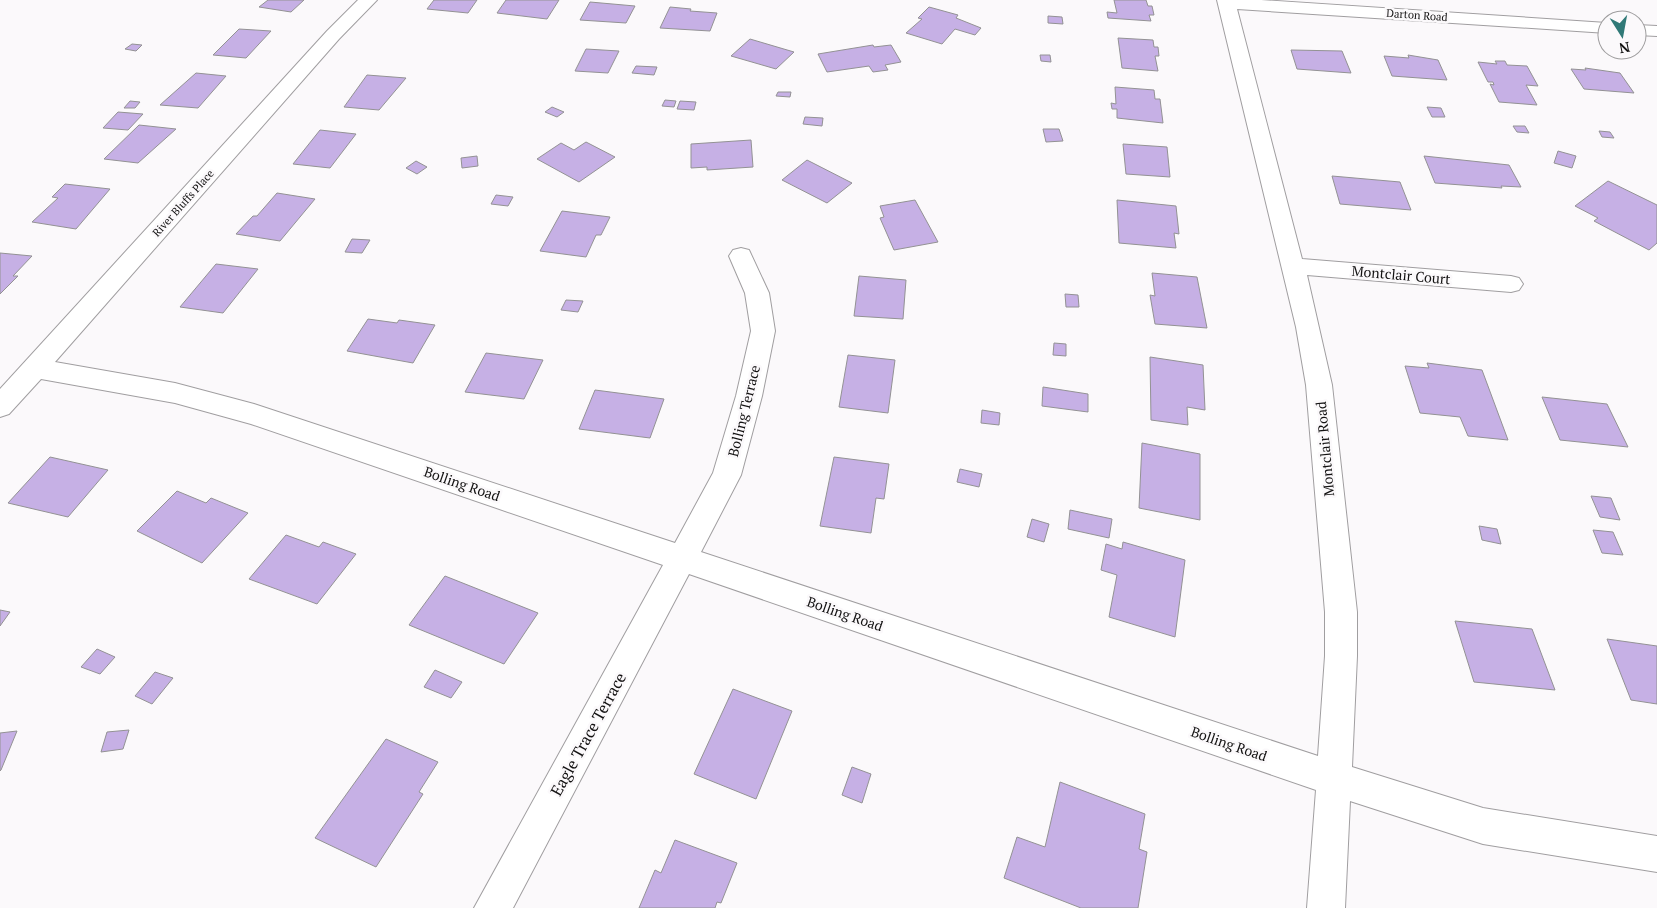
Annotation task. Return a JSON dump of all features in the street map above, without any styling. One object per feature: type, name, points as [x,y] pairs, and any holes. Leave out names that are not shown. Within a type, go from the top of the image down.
[{"type":"street","name":"River Bluffs Place","points":[[0,407],[333,35],[368,0]]},
{"type":"street","name":"Darton Road","points":[[1226,1],[1597,27]]},
{"type":"street","name":"Montclair Road","points":[[1226,1],[1308,327],[1320,385],[1341,612],[1341,656],[1326,908]]},
{"type":"street","name":"Bolling Terrace","points":[[683,560],[727,475],[749,396],[763,330],[757,293],[740,256]]},
{"type":"street","name":"Montclair Court","points":[[1292,266],[1511,284]]},
{"type":"street","name":"Bolling Road","points":[[35,368],[175,393],[254,414],[1334,779],[1483,826],[1657,854]]},
{"type":"street","name":"Eagle Trace Terrace","points":[[493,908],[683,560]]},
{"type":"building","points":[[268,0],[304,0],[291,12],[259,7]]},
{"type":"building","points":[[434,0],[477,0],[468,13],[427,9]]},
{"type":"building","points":[[506,0],[559,0],[547,19],[497,13]]},
{"type":"building","points":[[1114,0],[1146,0],[1148,6],[1152,6],[1154,15],[1149,15],[1151,21],[1108,18],[1107,12],[1117,13]]},
{"type":"building","points":[[590,2],[635,6],[626,23],[580,20]]},
{"type":"building","points":[[670,7],[717,13],[710,31],[660,28]]},
{"type":"building","points":[[929,7],[958,15],[956,18],[981,28],[975,35],[955,29],[942,44],[906,33],[922,19],[918,18]]},
{"type":"building","points":[[1048,16],[1062,17],[1063,24],[1048,23]]},
{"type":"building","points":[[239,29],[271,31],[246,58],[213,55]]},
{"type":"building","points":[[1118,38],[1153,40],[1154,47],[1158,47],[1159,56],[1155,56],[1158,71],[1122,68]]},
{"type":"building","points":[[750,39],[794,52],[776,69],[731,56]]},
{"type":"building","points":[[132,44],[142,45],[136,51],[125,49]]},
{"type":"building","points":[[873,45],[874,47],[891,45],[901,62],[885,65],[888,70],[873,72],[869,66],[827,72],[818,54]]},
{"type":"building","points":[[586,49],[619,51],[608,73],[575,71]]},
{"type":"building","points":[[1291,50],[1342,51],[1351,73],[1297,69]]},
{"type":"building","points":[[1040,55],[1050,55],[1051,62],[1041,61]]},
{"type":"building","points":[[1408,55],[1438,60],[1447,80],[1392,76],[1384,56],[1409,58]]},
{"type":"building","points":[[1495,61],[1505,61],[1507,65],[1527,66],[1538,86],[1526,85],[1537,105],[1499,102],[1490,84],[1494,85],[1493,82],[1488,82],[1478,62],[1497,64]]},
{"type":"building","points":[[636,66],[657,67],[654,75],[632,73]]},
{"type":"building","points":[[1585,68],[1620,73],[1634,93],[1584,89],[1571,69],[1586,70]]},
{"type":"building","points":[[196,73],[226,76],[198,108],[160,105]]},
{"type":"building","points":[[367,75],[406,78],[379,110],[344,107]]},
{"type":"building","points":[[1115,87],[1154,90],[1155,99],[1160,99],[1163,123],[1117,118],[1117,109],[1112,109],[1111,103],[1116,104]]},
{"type":"building","points":[[778,92],[791,92],[790,97],[776,96]]},
{"type":"building","points":[[665,100],[676,101],[674,107],[662,106]]},
{"type":"building","points":[[130,101],[140,102],[135,108],[124,108]]},
{"type":"building","points":[[680,101],[696,102],[694,110],[677,109]]},
{"type":"building","points":[[552,107],[564,112],[557,117],[545,112]]},
{"type":"building","points":[[1427,107],[1441,108],[1445,117],[1432,117]]},
{"type":"building","points":[[118,112],[143,114],[128,130],[103,128]]},
{"type":"building","points":[[805,117],[823,118],[822,126],[803,124]]},
{"type":"building","points":[[139,125],[176,129],[138,163],[104,159]]},
{"type":"building","points":[[1513,126],[1525,126],[1529,133],[1517,132]]},
{"type":"building","points":[[1043,129],[1059,129],[1063,141],[1046,142]]},
{"type":"building","points":[[320,130],[356,134],[330,168],[293,164]]},
{"type":"building","points":[[1599,131],[1610,132],[1614,138],[1602,137]]},
{"type":"building","points":[[751,140],[753,167],[707,170],[707,167],[691,168],[691,144]]},
{"type":"building","points":[[586,142],[615,157],[579,182],[537,159],[561,143],[574,150]]},
{"type":"building","points":[[1123,144],[1167,147],[1170,177],[1126,174]]},
{"type":"building","points":[[1558,151],[1576,156],[1572,168],[1554,163]]},
{"type":"building","points":[[477,156],[478,166],[462,168],[461,158]]},
{"type":"building","points":[[1424,156],[1509,165],[1521,187],[1501,186],[1502,188],[1435,183]]},
{"type":"building","points":[[807,160],[852,183],[827,203],[782,180]]},
{"type":"building","points":[[416,161],[427,167],[417,174],[406,168]]},
{"type":"building","points":[[1332,176],[1400,182],[1411,210],[1340,204]]},
{"type":"building","points":[[1608,181],[1657,205],[1657,243],[1649,250],[1594,221],[1598,218],[1575,206]]},
{"type":"building","points":[[65,184],[110,189],[76,229],[32,222],[58,198],[52,197]]},
{"type":"building","points":[[277,193],[315,199],[280,241],[236,234],[253,216],[257,216]]},
{"type":"building","points":[[496,195],[513,197],[508,206],[491,204]]},
{"type":"building","points":[[915,200],[938,242],[894,250],[880,218],[884,217],[880,206]]},
{"type":"building","points":[[1117,200],[1176,206],[1179,234],[1174,233],[1176,248],[1119,243]]},
{"type":"building","points":[[562,211],[610,217],[601,235],[596,235],[586,257],[540,251]]},
{"type":"building","points":[[352,239],[370,240],[362,253],[345,252]]},
{"type":"building","points":[[0,253],[32,256],[13,276],[18,276],[0,294]]},
{"type":"building","points":[[216,264],[258,269],[223,313],[180,307]]},
{"type":"building","points":[[1152,273],[1197,277],[1207,328],[1155,324],[1150,295],[1155,296]]},
{"type":"building","points":[[859,276],[906,280],[903,319],[854,316]]},
{"type":"building","points":[[1065,294],[1078,295],[1079,307],[1066,307]]},
{"type":"building","points":[[566,300],[583,301],[578,312],[561,310]]},
{"type":"building","points":[[368,319],[397,323],[399,320],[435,325],[413,363],[347,351]]},
{"type":"building","points":[[1054,343],[1066,344],[1066,356],[1053,355]]},
{"type":"building","points":[[486,353],[543,360],[524,399],[465,392]]},
{"type":"building","points":[[848,355],[895,360],[888,413],[839,407]]},
{"type":"building","points":[[1150,357],[1203,365],[1205,410],[1187,407],[1188,425],[1151,420]]},
{"type":"building","points":[[1427,363],[1482,370],[1508,440],[1468,436],[1460,417],[1420,413],[1405,366],[1429,368]]},
{"type":"building","points":[[1043,387],[1088,394],[1088,412],[1042,406]]},
{"type":"building","points":[[595,390],[664,399],[650,438],[579,429]]},
{"type":"building","points":[[1542,397],[1607,404],[1628,447],[1560,440]]},
{"type":"building","points":[[982,410],[1000,413],[999,425],[981,423]]},
{"type":"building","points":[[1142,443],[1200,454],[1200,520],[1139,508]]},
{"type":"building","points":[[50,457],[108,470],[68,517],[8,503]]},
{"type":"building","points":[[834,457],[889,464],[884,499],[876,498],[871,533],[820,526]]},
{"type":"building","points":[[960,469],[982,474],[979,487],[957,482]]},
{"type":"building","points":[[177,491],[206,503],[211,498],[248,513],[202,563],[137,531]]},
{"type":"building","points":[[1591,496],[1611,498],[1620,520],[1600,517]]},
{"type":"building","points":[[1070,510],[1112,519],[1109,538],[1068,529]]},
{"type":"building","points":[[1032,519],[1049,524],[1044,542],[1027,537]]},
{"type":"building","points":[[1479,526],[1497,529],[1501,544],[1482,540]]},
{"type":"building","points":[[1593,530],[1613,532],[1623,555],[1602,553]]},
{"type":"building","points":[[286,535],[319,547],[323,542],[356,554],[317,604],[249,579]]},
{"type":"building","points":[[1123,542],[1185,560],[1175,637],[1109,617],[1117,575],[1101,570],[1106,544],[1122,549]]},
{"type":"building","points":[[445,576],[538,613],[504,664],[409,625]]},
{"type":"building","points":[[0,610],[10,612],[0,626]]},
{"type":"building","points":[[1455,621],[1532,629],[1555,690],[1474,682]]},
{"type":"building","points":[[1607,639],[1657,646],[1657,704],[1631,700]]},
{"type":"building","points":[[97,649],[115,657],[100,674],[81,667]]},
{"type":"building","points":[[435,670],[462,682],[451,698],[424,687]]},
{"type":"building","points":[[155,672],[173,678],[152,704],[135,696]]},
{"type":"building","points":[[733,689],[792,711],[756,799],[694,774]]},
{"type":"building","points":[[129,730],[123,749],[101,752],[107,732]]},
{"type":"building","points":[[17,731],[1,770],[0,771],[0,733]]},
{"type":"building","points":[[386,739],[438,762],[419,792],[423,794],[376,867],[315,838]]},
{"type":"building","points":[[852,767],[871,774],[862,803],[842,795]]},
{"type":"building","points":[[1060,782],[1145,814],[1139,849],[1147,852],[1138,908],[1081,908],[1004,878],[1017,837],[1045,847]]},
{"type":"building","points":[[675,840],[737,863],[721,903],[717,902],[715,908],[639,908],[655,870],[661,873]]}]
